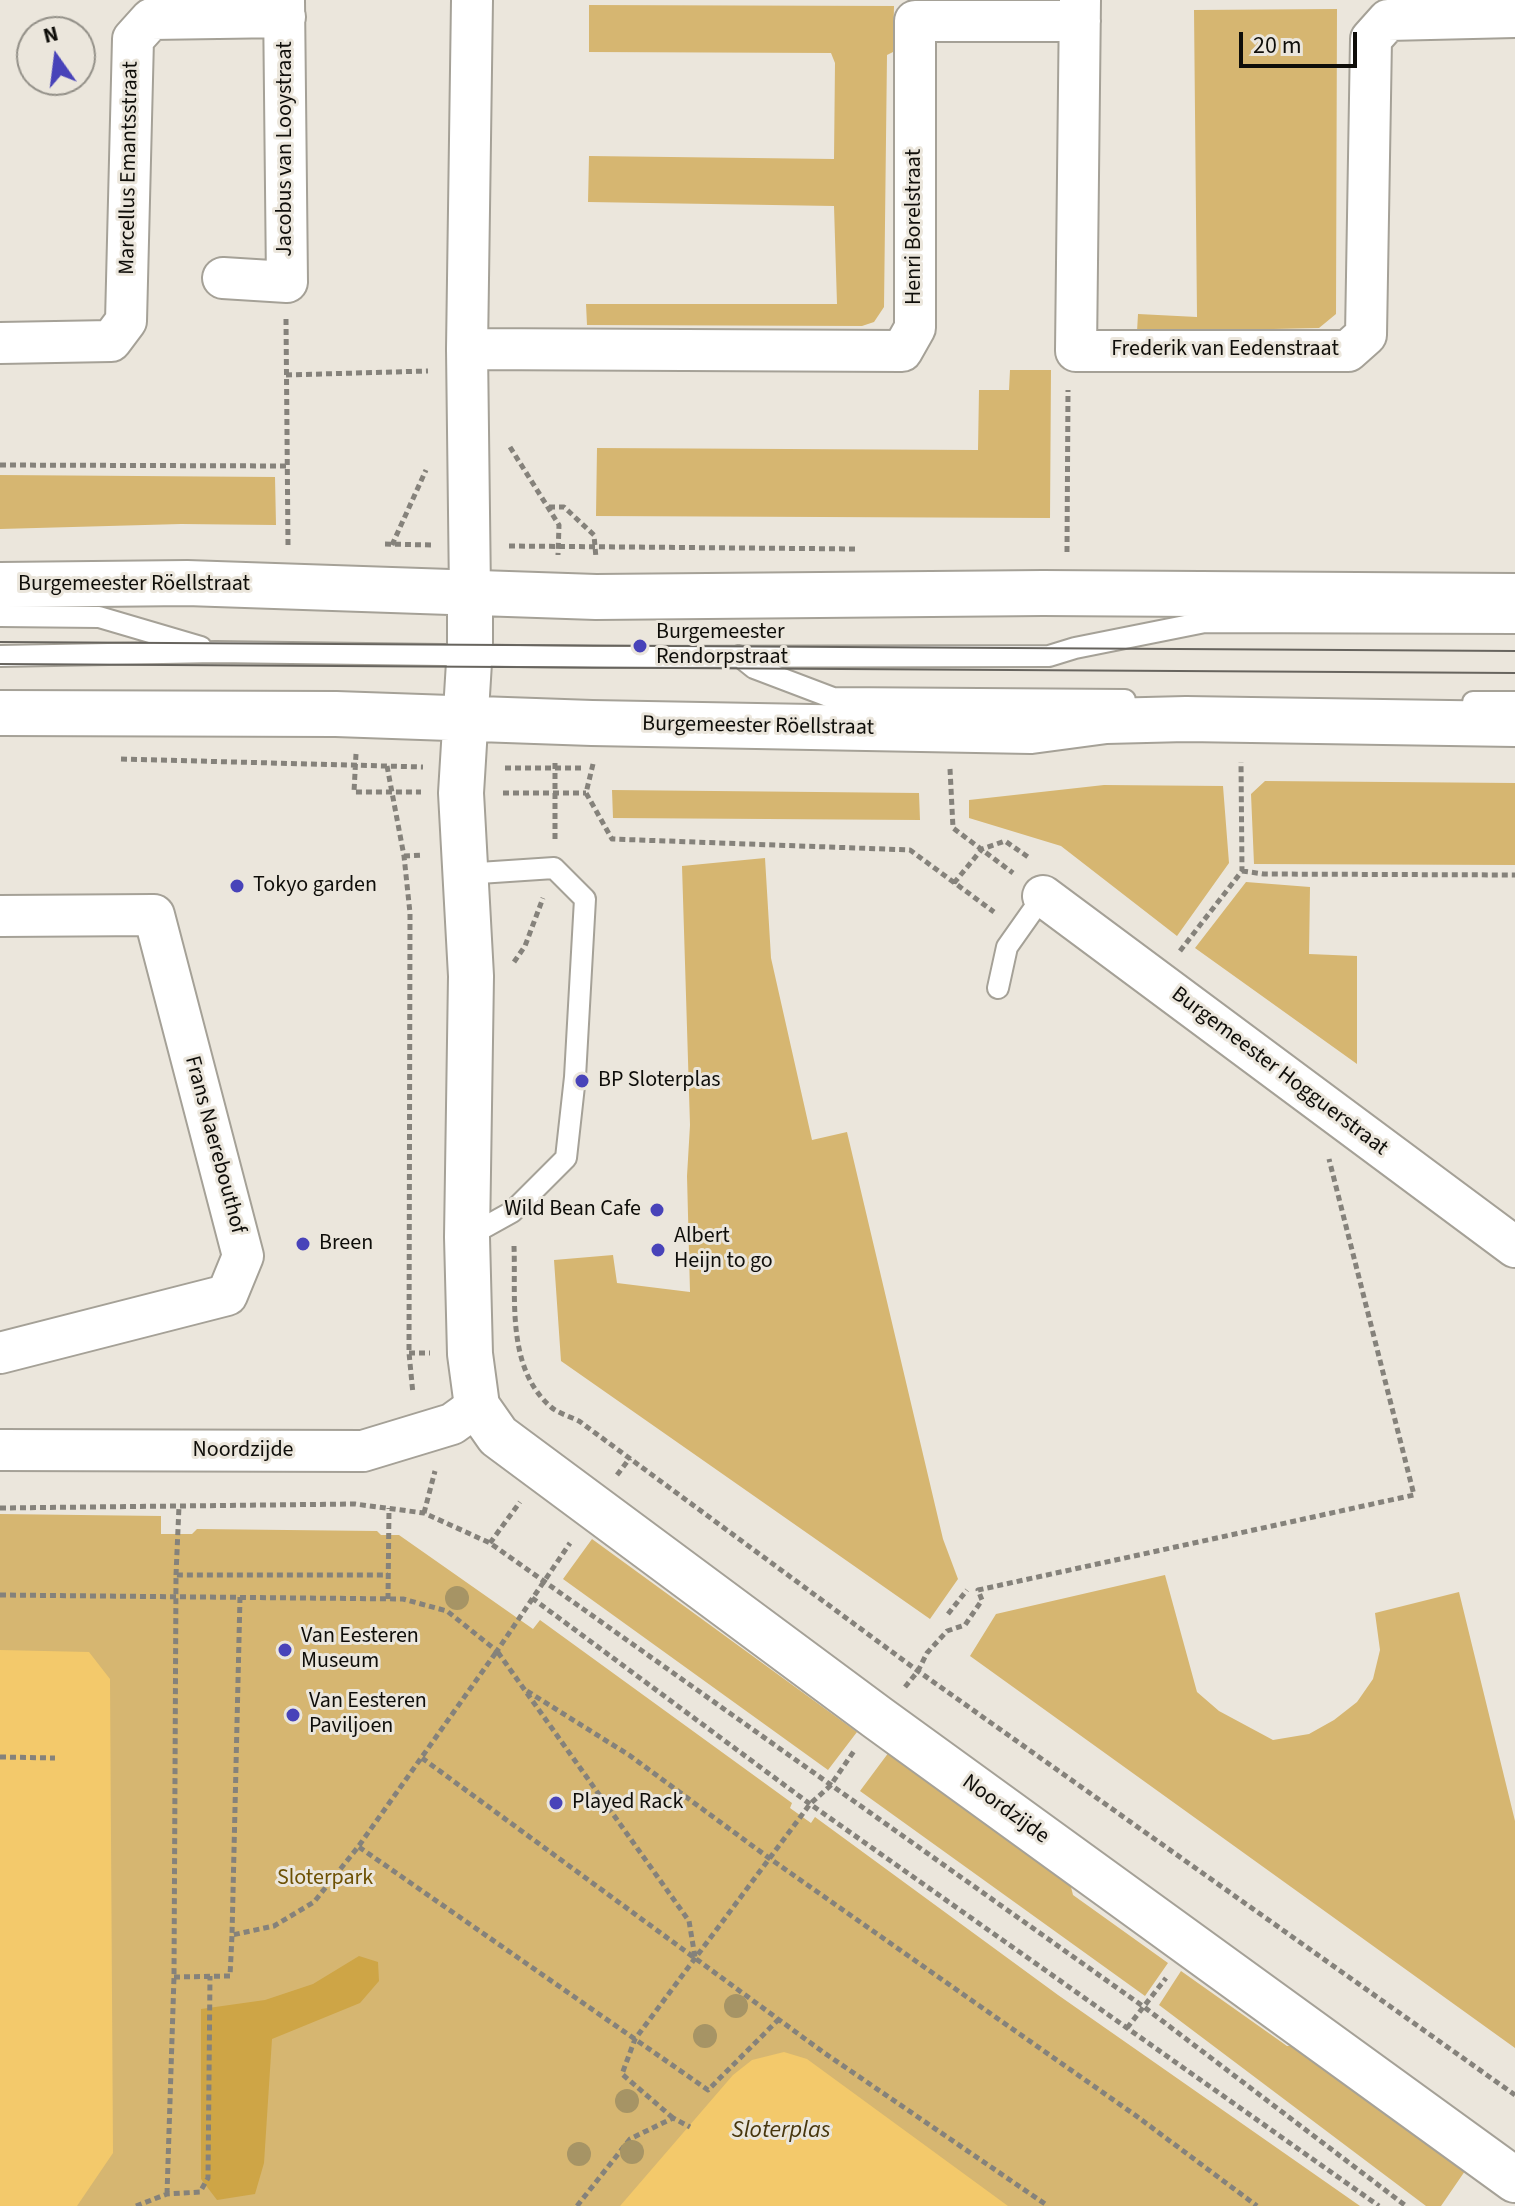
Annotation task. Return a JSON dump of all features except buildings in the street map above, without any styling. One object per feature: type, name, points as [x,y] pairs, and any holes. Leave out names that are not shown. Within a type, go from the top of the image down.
[{"type":"main road","name":"Burgemeester Röellstraat","points":[[0,585],[187,583],[596,597],[1027,593],[1515,596]]},
{"type":"main road","points":[[470,593],[470,656],[461,767],[471,976],[467,1237],[470,1354],[487,1421]]},
{"type":"main road","name":"Burgemeester Röellstraat","points":[[0,713],[336,714],[1031,731],[1106,721],[1186,719],[1515,724]]},
{"type":"main road","name":"Noordzijde","points":[[487,1421],[878,1718],[1515,2180]]},
{"type":"street","points":[[470,593],[467,360],[472,0]]},
{"type":"street","name":"Jacobus van Looystraat","points":[[223,278],[287,282],[284,9]]},
{"type":"street","name":"Marcellus Emantsstraat","points":[[0,343],[111,341],[126,321],[133,39],[151,19],[284,9]]},
{"type":"street","points":[[1076,351],[1080,10]]},
{"type":"street","name":"Henri Borelstraat","points":[[467,360],[902,351],[915,328],[915,21],[1080,10]]},
{"type":"street","name":"Frederik van Eedenstraat","points":[[1076,351],[1348,351],[1366,335],[1371,39],[1388,20],[1515,17]]},
{"type":"street","name":"Burgemeester Hogguerstraat","points":[[1043,896],[1515,1247]]},
{"type":"street","name":"Frans Naerebouthof","points":[[0,916],[154,915],[243,1256],[227,1295],[0,1353]]},
{"type":"street","name":"Noordzijde","points":[[0,1450],[363,1451],[452,1424],[487,1421]]},
{"type":"lane","name":"Burgemeester Röellstraat","points":[[0,616],[99,617],[216,652]]},
{"type":"lane","name":"Burgemeester Röellstraat","points":[[0,656],[216,652],[470,656],[1049,656],[1205,622],[1515,623]]},
{"type":"lane","name":"Burgemeester Röellstraat","points":[[739,656],[754,668],[833,698],[1277,700]]},
{"type":"lane","points":[[1452,701],[1515,702]]},
{"type":"lane","points":[[464,874],[554,868],[585,899],[575,1077],[566,1158],[512,1212],[467,1237]]},
{"type":"lane","points":[[998,988],[1007,947],[1043,896]]},
{"type":"path","points":[[287,282],[288,545]]},
{"type":"path","points":[[1067,557],[1069,366],[1076,351]]},
{"type":"path","points":[[286,375],[467,360]]},
{"type":"path","points":[[508,445],[559,525],[558,546]]},
{"type":"path","points":[[0,465],[287,466]]},
{"type":"path","points":[[549,507],[564,507],[594,535],[596,546]]},
{"type":"path","points":[[1177,955],[1242,871],[1240,749]]},
{"type":"path","points":[[108,758],[355,766]]},
{"type":"path","points":[[950,767],[953,828],[1043,896]]},
{"type":"path","points":[[394,792],[410,913],[409,1353],[414,1410],[427,1432],[437,1461],[424,1513]]},
{"type":"path","points":[[511,967],[525,946],[554,868],[555,793]]},
{"type":"path","points":[[586,793],[612,839],[910,850],[1019,930]]},
{"type":"path","points":[[1242,871],[1264,874],[1515,875]]},
{"type":"path","points":[[918,1671],[927,1653],[947,1631],[965,1625],[982,1600],[978,1590],[1414,1495],[1327,1150]]},
{"type":"path","points":[[512,1212],[519,1354],[532,1382],[552,1408],[579,1421],[918,1671],[1515,2095]]},
{"type":"path","points":[[0,1508],[355,1504],[424,1513],[490,1543],[1144,2007],[1406,2206]]},
{"type":"path","points":[[167,2194],[174,1977],[175,1597],[179,1506]]},
{"type":"path","points":[[388,1599],[389,1508]]},
{"type":"path","points":[[176,1575],[388,1575]]},
{"type":"path","points":[[948,1614],[967,1590]]},
{"type":"path","points":[[0,1595],[403,1599],[447,1611],[497,1651],[689,1921],[695,1957]]},
{"type":"path","points":[[174,1977],[230,1976],[240,1597]]},
{"type":"path","points":[[232,1935],[274,1926],[314,1902],[422,1758],[532,1598],[810,1804],[1379,2206]]},
{"type":"path","points":[[523,1688],[629,1755],[769,1858],[1135,2115],[1257,2206]]},
{"type":"path","points":[[0,1757],[55,1758]]},
{"type":"path","points":[[422,1758],[823,2052],[1048,2206]]},
{"type":"path","points":[[690,2127],[673,2118],[622,2074],[635,2039],[810,1804],[830,1786]]},
{"type":"path","points":[[358,1847],[708,2090],[780,2018]]},
{"type":"path","points":[[1127,2028],[1169,1974]]},
{"type":"path","points":[[136,2206],[167,2194],[200,2192],[208,2178],[210,1976]]},
{"type":"path","points":[[577,2206],[630,2139],[673,2118]]},
{"type":"green space","points":[[589,5],[894,6],[893,52],[887,55],[884,307],[874,322],[862,326],[587,325],[586,304],[837,304],[834,206],[588,202],[589,156],[834,159],[835,63],[831,53],[589,52]]},
{"type":"green space","points":[[1337,9],[1336,314],[1319,328],[1137,332],[1138,314],[1197,317],[1194,10]]},
{"type":"green space","points":[[1010,370],[1051,370],[1050,518],[596,516],[597,448],[978,450],[979,390],[1009,390]]},
{"type":"green space","points":[[0,475],[275,477],[276,525],[0,529]]},
{"type":"green space","points":[[1265,781],[1515,783],[1515,865],[1254,864],[1251,794]]},
{"type":"green space","points":[[1104,785],[1223,786],[1229,863],[1177,936],[1061,846],[969,818],[969,800]]},
{"type":"green space","points":[[612,790],[919,793],[920,820],[613,818]]},
{"type":"green space","points":[[765,858],[771,958],[812,1140],[847,1132],[943,1539],[958,1579],[930,1619],[561,1361],[554,1260],[613,1255],[617,1283],[690,1292],[687,1176],[690,1125],[682,866]]},
{"type":"green space","points":[[1246,882],[1310,887],[1309,954],[1357,956],[1357,1064],[1195,948]]},
{"type":"green space","name":"Sloterpark","points":[[0,1514],[161,1516],[161,1534],[192,1534],[197,1529],[377,1531],[381,1535],[399,1535],[533,1629],[540,1620],[792,1803],[790,1808],[811,1823],[815,1817],[1058,1995],[1360,2206],[0,2206]]},
{"type":"green space","points":[[592,1539],[857,1732],[828,1770],[563,1579]]},
{"type":"green space","points":[[1165,1575],[1197,1692],[1219,1711],[1273,1740],[1309,1734],[1357,1702],[1373,1679],[1380,1650],[1375,1613],[1459,1592],[1515,1821],[1515,2048],[970,1656],[996,1614]]},
{"type":"green space","points":[[889,1752],[1066,1867],[1073,1895],[1168,1963],[1145,1996],[860,1791]]},
{"type":"green space","points":[[1181,1971],[1287,2046],[1311,2045],[1465,2171],[1441,2206],[1426,2206],[1159,2005]]},
{"type":"shaded area","points":[[359,1956],[378,1962],[379,1981],[360,2003],[272,2039],[264,2163],[255,2194],[217,2200],[201,2179],[201,2009],[265,2000],[313,1984]]},
{"type":"water","points":[[0,1650],[89,1652],[110,1679],[113,2153],[77,2206],[0,2206]]},
{"type":"water","name":"Sloterplas","points":[[784,2052],[807,2059],[1008,2206],[620,2206],[733,2075],[752,2060]]},
{"type":"tram line","points":[[0,642],[1515,651]]},
{"type":"tram line","points":[[0,664],[1515,673]]},
{"type":"place","name":"Burgemeester Rendorpstraat","points":[[640,646]]},
{"type":"place","name":"Tokyo garden","points":[[237,886]]},
{"type":"place","name":"BP Sloterplas","points":[[582,1081]]},
{"type":"place","name":"Wild Bean Cafe","points":[[657,1210]]},
{"type":"place","name":"Breen","points":[[303,1244]]},
{"type":"place","name":"Albert Heijn to go","points":[[658,1250]]},
{"type":"place","name":"Van Eesteren Museum","points":[[285,1650]]},
{"type":"place","name":"Van Eesteren Paviljoen","points":[[293,1715]]},
{"type":"place","name":"Played Rack","points":[[556,1803]]}]
